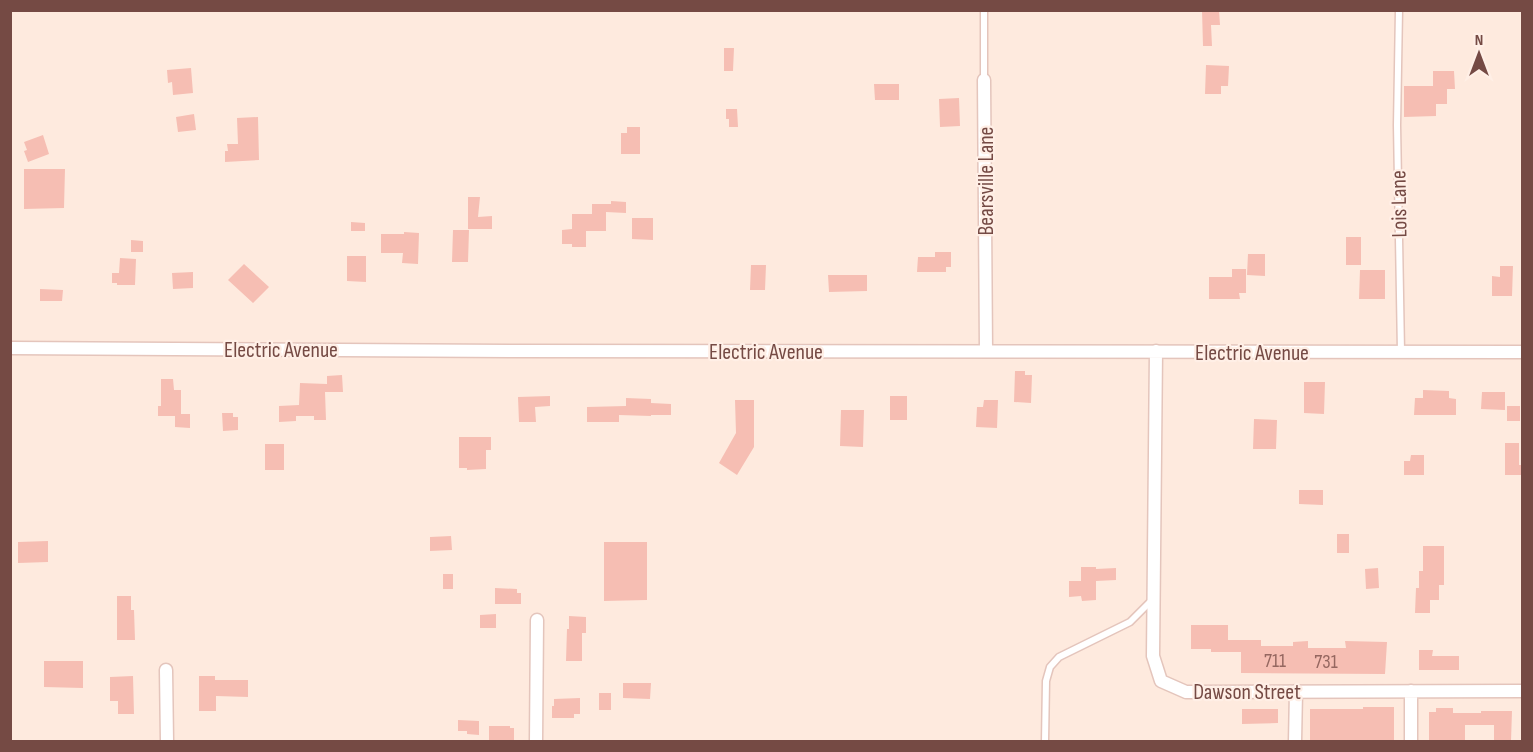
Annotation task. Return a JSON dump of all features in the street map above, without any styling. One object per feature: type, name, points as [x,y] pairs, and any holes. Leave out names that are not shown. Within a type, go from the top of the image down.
[{"type":"street","name":"Bearsville Lane","points":[[984,80],[986,351]]},
{"type":"street","name":"Electric Avenue","points":[[10,348],[1522,352]]},
{"type":"street","name":"Dawson Street","points":[[1156,351],[1152,656],[1161,681],[1186,692],[1522,691]]},
{"type":"street","points":[[537,620],[537,741]]},
{"type":"street","points":[[166,670],[166,741]]},
{"type":"street","points":[[1295,741],[1296,691]]},
{"type":"street","points":[[1411,691],[1411,741]]},
{"type":"lane","name":"Bearsville Lane","points":[[984,10],[984,80]]},
{"type":"lane","name":"Lois Lane","points":[[1399,10],[1396,126],[1401,352]]},
{"type":"lane","points":[[1046,741],[1046,681],[1050,667],[1059,657],[1130,622],[1154,598]]},
{"type":"building","points":[[1202,10],[1219,10],[1220,25],[1211,25],[1212,46],[1203,46]]},
{"type":"building","points":[[724,48],[734,48],[733,71],[724,71]]},
{"type":"building","points":[[1206,65],[1229,66],[1228,86],[1221,86],[1221,94],[1205,94]]},
{"type":"building","points":[[191,68],[193,93],[173,95],[172,82],[168,83],[167,70]]},
{"type":"building","points":[[1433,71],[1454,71],[1455,89],[1447,89],[1447,104],[1436,104],[1436,116],[1404,117],[1404,86],[1433,86]]},
{"type":"building","points":[[874,84],[899,84],[899,100],[875,100]]},
{"type":"building","points":[[959,98],[960,126],[940,127],[939,99]]},
{"type":"building","points":[[726,109],[737,109],[738,127],[729,127]]},
{"type":"building","points":[[194,114],[196,130],[178,132],[176,117]]},
{"type":"building","points":[[258,117],[259,160],[225,162],[227,144],[238,144],[237,118]]},
{"type":"building","points":[[627,127],[640,127],[640,154],[621,154],[621,133],[627,133]]},
{"type":"building","points":[[43,135],[49,154],[28,162],[24,142]]},
{"type":"building","points":[[24,169],[65,169],[64,208],[24,209]]},
{"type":"building","points":[[468,197],[480,197],[478,217],[492,216],[492,229],[468,229]]},
{"type":"building","points":[[611,201],[626,202],[626,213],[606,212],[606,231],[586,231],[586,247],[562,244],[562,230],[572,229],[572,214],[592,214],[592,204],[611,204]]},
{"type":"building","points":[[632,218],[653,218],[653,240],[632,239]]},
{"type":"building","points":[[351,222],[365,223],[365,231],[351,231]]},
{"type":"building","points":[[453,230],[469,230],[468,262],[452,262]]},
{"type":"building","points":[[404,232],[419,233],[418,264],[402,263],[403,253],[381,253],[381,234],[404,234]]},
{"type":"building","points":[[1346,237],[1361,237],[1361,265],[1346,265]]},
{"type":"building","points":[[131,240],[143,241],[143,252],[131,252]]},
{"type":"building","points":[[935,252],[951,252],[951,267],[946,267],[946,272],[917,272],[918,257],[935,257]]},
{"type":"building","points":[[1248,254],[1265,254],[1265,276],[1247,275]]},
{"type":"building","points":[[347,256],[366,256],[366,282],[347,281]]},
{"type":"building","points":[[120,258],[136,259],[135,285],[112,283],[112,273],[119,273]]},
{"type":"building","points":[[244,264],[269,287],[253,303],[228,280]]},
{"type":"building","points":[[751,265],[766,265],[765,290],[750,290]]},
{"type":"building","points":[[1500,266],[1513,266],[1512,296],[1492,296],[1492,276],[1500,277]]},
{"type":"building","points":[[1232,269],[1246,269],[1246,293],[1239,293],[1240,299],[1209,299],[1209,277],[1232,277]]},
{"type":"building","points":[[1360,270],[1385,270],[1385,299],[1359,299]]},
{"type":"building","points":[[193,272],[193,288],[173,289],[172,273]]},
{"type":"building","points":[[828,275],[867,275],[867,291],[829,292]]},
{"type":"building","points":[[40,289],[63,290],[62,301],[40,301]]},
{"type":"building","points":[[1015,371],[1025,371],[1025,375],[1032,375],[1031,403],[1014,402]]},
{"type":"building","points":[[342,375],[343,392],[325,392],[326,420],[314,420],[314,416],[296,416],[296,421],[279,422],[279,406],[299,405],[300,383],[327,384],[327,376]]},
{"type":"building","points":[[161,379],[173,379],[174,390],[181,390],[181,414],[190,414],[190,428],[175,427],[175,416],[158,416],[158,406],[161,406]]},
{"type":"building","points":[[1304,382],[1325,382],[1324,414],[1304,413]]},
{"type":"building","points":[[1423,390],[1449,391],[1449,398],[1456,399],[1456,415],[1414,415],[1415,398],[1423,398]]},
{"type":"building","points":[[1482,392],[1505,392],[1505,410],[1481,409]]},
{"type":"building","points":[[550,396],[550,406],[535,407],[536,422],[519,422],[518,397]]},
{"type":"building","points":[[890,396],[907,396],[907,420],[890,420]]},
{"type":"building","points":[[626,398],[651,399],[651,403],[671,404],[671,415],[619,415],[619,422],[587,422],[587,407],[626,406]]},
{"type":"building","points":[[735,400],[754,400],[754,447],[737,475],[719,463],[736,433]]},
{"type":"building","points":[[984,400],[998,400],[997,428],[976,427],[977,407],[983,407]]},
{"type":"building","points":[[1507,406],[1520,406],[1520,421],[1507,421]]},
{"type":"building","points":[[841,410],[864,410],[863,447],[840,446]]},
{"type":"building","points":[[222,413],[233,413],[233,417],[238,417],[238,430],[223,431]]},
{"type":"building","points":[[1254,419],[1277,420],[1276,449],[1253,449]]},
{"type":"building","points":[[459,437],[491,437],[491,450],[486,450],[486,469],[459,468]]},
{"type":"building","points":[[1505,443],[1519,443],[1519,465],[1522,465],[1522,475],[1505,475]]},
{"type":"building","points":[[265,444],[284,444],[284,470],[265,470]]},
{"type":"building","points":[[1411,455],[1424,455],[1424,475],[1404,475],[1404,461],[1410,461]]},
{"type":"building","points":[[1299,490],[1323,490],[1323,505],[1299,504]]},
{"type":"building","points":[[1337,534],[1349,534],[1349,553],[1337,553]]},
{"type":"building","points":[[451,536],[452,550],[430,551],[430,537]]},
{"type":"building","points":[[48,541],[48,562],[18,563],[18,542]]},
{"type":"building","points":[[604,542],[647,542],[647,600],[604,601]]},
{"type":"building","points":[[1423,546],[1444,546],[1444,585],[1439,585],[1439,600],[1430,600],[1430,613],[1415,613],[1419,571],[1423,571]]},
{"type":"building","points":[[1081,567],[1116,568],[1116,580],[1096,581],[1096,600],[1082,601],[1081,596],[1069,597],[1069,581],[1081,581]]},
{"type":"building","points":[[1378,568],[1379,588],[1366,589],[1365,569]]},
{"type":"building","points":[[443,574],[453,574],[453,589],[443,589]]},
{"type":"building","points":[[495,588],[517,589],[517,593],[521,593],[521,604],[495,604]]},
{"type":"building","points":[[117,596],[131,596],[135,640],[117,640]]},
{"type":"building","points":[[496,614],[496,628],[480,628],[480,615]]},
{"type":"building","points":[[569,616],[586,617],[586,633],[582,633],[582,661],[566,661]]},
{"type":"building","points":[[1191,625],[1228,625],[1228,640],[1261,640],[1261,646],[1293,646],[1293,642],[1308,641],[1308,648],[1346,648],[1345,641],[1387,642],[1385,674],[1241,673],[1241,652],[1191,649]]},
{"type":"building","points":[[1419,650],[1433,650],[1432,656],[1459,656],[1459,670],[1419,670]]},
{"type":"building","points":[[44,661],[83,661],[83,688],[44,687]]},
{"type":"building","points":[[133,676],[134,714],[118,714],[118,701],[110,701],[110,677]]},
{"type":"building","points":[[199,676],[215,676],[215,680],[248,680],[248,697],[216,696],[216,711],[199,711]]},
{"type":"building","points":[[623,683],[651,683],[650,699],[623,698]]},
{"type":"building","points":[[599,693],[611,693],[611,710],[599,710]]},
{"type":"building","points":[[580,698],[580,714],[574,714],[574,718],[552,718],[554,699]]},
{"type":"building","points":[[1363,707],[1394,707],[1394,741],[1310,741],[1310,709],[1363,709]]},
{"type":"building","points":[[1436,708],[1453,708],[1453,713],[1512,711],[1511,741],[1494,741],[1494,725],[1465,725],[1465,741],[1429,741],[1429,712],[1436,712]]},
{"type":"building","points":[[1242,709],[1278,709],[1278,723],[1242,724]]},
{"type":"building","points":[[458,720],[479,721],[479,735],[458,731]]},
{"type":"building","points":[[489,726],[514,728],[514,740],[489,741]]}]
